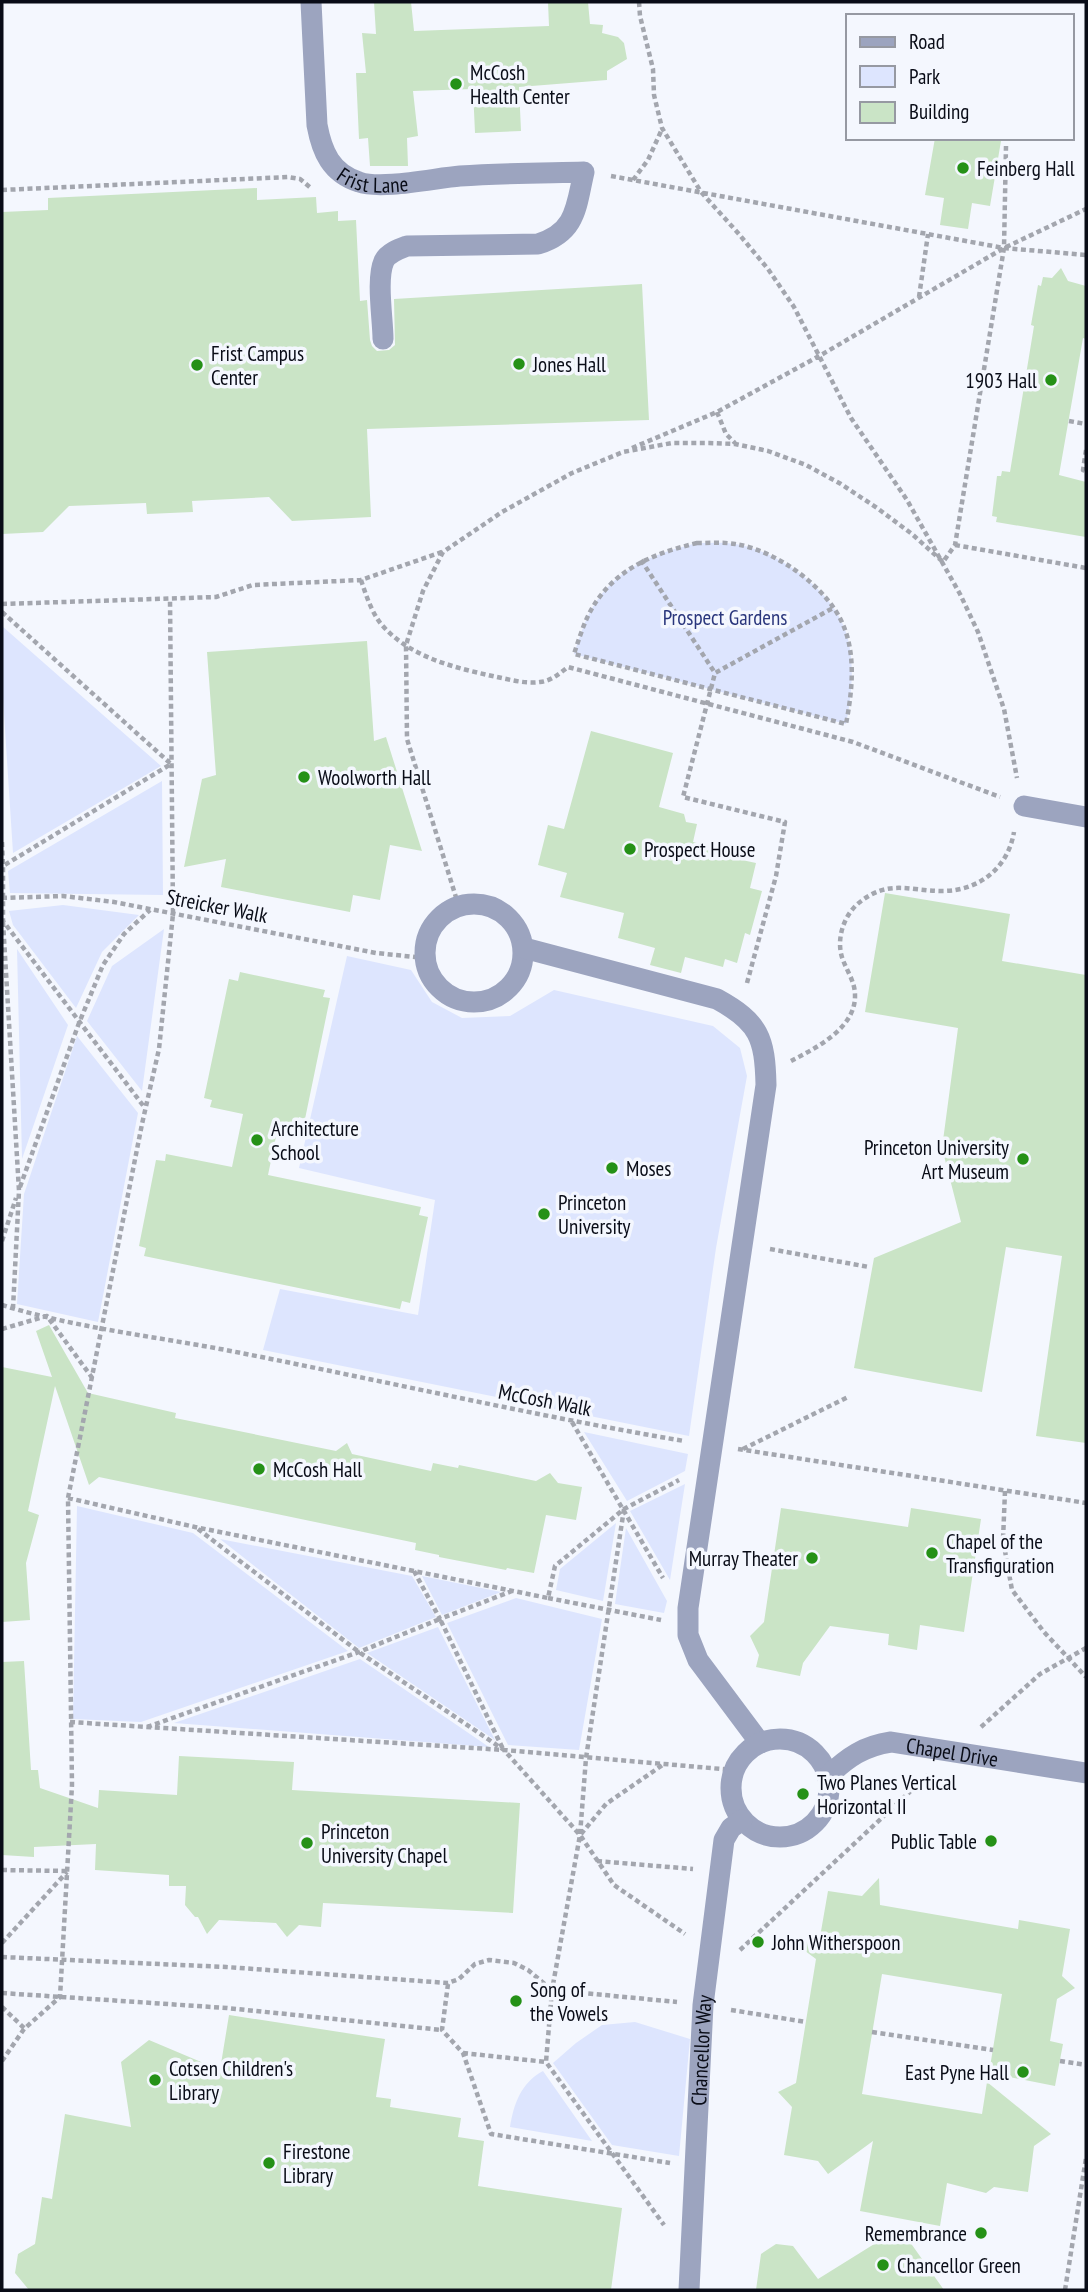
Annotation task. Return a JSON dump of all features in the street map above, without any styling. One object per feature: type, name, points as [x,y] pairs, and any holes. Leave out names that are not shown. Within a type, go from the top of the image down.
[{"type":"lane","name":"Frist Lane","points":[[311,2],[317,125],[328,161],[344,176],[361,184],[386,184],[462,176],[584,172]]},
{"type":"lane","points":[[383,339],[381,278],[384,260],[395,250],[407,246],[538,244],[552,240],[564,232],[572,219],[584,172]]},
{"type":"lane","points":[[1020,805],[1086,817]]},
{"type":"lane","points":[[472,904],[500,911],[511,920],[519,932],[524,948],[517,977],[507,990],[493,999],[477,1002],[461,1000],[446,993],[434,982],[425,958],[428,935],[435,923],[446,913],[472,904]]},
{"type":"lane","points":[[524,948],[717,999],[739,1011],[761,1037],[766,1085],[691,1577],[688,1625],[688,1635],[698,1660],[760,1743]]},
{"type":"lane","points":[[776,1738],[794,1740],[809,1748],[821,1760],[828,1776],[830,1792],[825,1808],[816,1822],[802,1832],[785,1837],[768,1836],[755,1831],[742,1820],[734,1805],[730,1788],[733,1770],[746,1752],[760,1743],[776,1738]]},
{"type":"lane","name":"Chapel Drive","points":[[828,1776],[846,1758],[870,1745],[891,1742],[1086,1773]]},
{"type":"lane","name":"Chancellor Way","points":[[689,2290],[705,1983],[724,1840],[731,1828],[742,1820]]},
{"type":"path","points":[[639,2],[662,128],[701,192],[768,269],[794,307],[851,418],[908,500],[943,562],[978,632],[1004,709],[1017,769],[1020,805],[1012,844],[1003,865],[986,878],[954,891],[887,888],[869,895],[856,905],[842,930],[840,945],[841,956],[853,982],[856,996],[850,1015],[838,1032],[781,1065]]},
{"type":"path","points":[[632,180],[648,160],[662,128]]},
{"type":"path","points":[[943,562],[955,545],[1004,248],[1006,146]]},
{"type":"path","points":[[584,172],[1004,248],[1086,255]]},
{"type":"path","points":[[2,190],[288,177],[300,180],[321,195]]},
{"type":"path","points":[[2,604],[216,597],[253,585],[361,580],[443,552],[514,505],[572,473],[718,412],[1004,248],[1086,209]]},
{"type":"path","points":[[919,298],[928,234]]},
{"type":"path","points":[[718,412],[726,434],[735,444]]},
{"type":"path","points":[[1069,421],[1086,424]]},
{"type":"path","points":[[623,452],[672,443],[735,444],[768,450],[806,465],[841,484],[912,534],[943,562]]},
{"type":"path","points":[[1085,470],[1086,450]]},
{"type":"path","points":[[697,543],[735,544],[767,554],[795,570],[820,592],[844,627],[852,688],[846,724],[574,654],[588,616],[607,589],[641,560],[662,551],[697,543]]},
{"type":"path","points":[[955,545],[1086,568]]},
{"type":"path","points":[[443,552],[423,590],[406,645],[407,739],[459,907]]},
{"type":"path","points":[[641,560],[715,673],[683,797],[785,822],[776,876],[739,1011]]},
{"type":"path","points":[[361,580],[369,603],[382,624],[406,645],[447,666],[526,683],[555,678],[568,667],[853,742],[1020,805]]},
{"type":"path","points":[[2,2061],[24,2029],[60,1997],[72,1785],[68,1498],[159,1049],[173,914],[170,599]]},
{"type":"path","points":[[715,673],[833,608]]},
{"type":"path","points":[[2,612],[171,764]]},
{"type":"path","points":[[3,866],[171,764]]},
{"type":"path","points":[[2,842],[3,921],[19,1191],[13,1308]]},
{"type":"path","name":"Streicker Walk","points":[[2,898],[63,896],[114,902],[376,953],[425,958]]},
{"type":"path","points":[[2,1241],[79,1023],[103,965],[124,934],[151,910]]},
{"type":"path","points":[[3,921],[145,1108]]},
{"type":"path","points":[[742,1244],[869,1267]]},
{"type":"path","name":"McCosh Walk","points":[[2,1305],[572,1422],[1086,1503]]},
{"type":"path","points":[[2,1329],[47,1316],[93,1380]]},
{"type":"path","points":[[742,1450],[848,1397]]},
{"type":"path","points":[[572,1422],[668,1586]]},
{"type":"path","points":[[548,1598],[555,1566],[624,1509],[681,1479]]},
{"type":"path","points":[[1004,1492],[1003,1540],[1012,1590],[1044,1632],[1086,1677]]},
{"type":"path","points":[[68,1498],[195,1527],[688,1625]]},
{"type":"path","points":[[624,1509],[586,1758],[580,1835],[552,1990],[546,2062],[690,2263]]},
{"type":"path","points":[[195,1527],[359,1652],[504,1750],[580,1835],[614,1885],[709,1950]]},
{"type":"path","points":[[414,1571],[504,1750]]},
{"type":"path","points":[[143,1729],[359,1652],[512,1591]]},
{"type":"path","points":[[705,1983],[1040,1674],[1086,1648]]},
{"type":"path","points":[[70,1722],[143,1729],[504,1750],[733,1770]]},
{"type":"path","points":[[580,1835],[606,1804],[664,1764]]},
{"type":"path","points":[[596,1861],[720,1871]]},
{"type":"path","points":[[2,1870],[68,1871]]},
{"type":"path","points":[[2,1943],[68,1871]]},
{"type":"path","points":[[2,1957],[448,1983],[459,1979],[475,1964],[489,1960],[514,1963],[528,1970],[552,1990],[703,2005],[806,2022]]},
{"type":"path","points":[[442,2030],[448,1983]]},
{"type":"path","points":[[2,1993],[227,2008],[442,2030],[463,2053],[491,2134],[695,2166]]},
{"type":"path","points":[[2,2007],[24,2029]]},
{"type":"path","points":[[872,2032],[992,2050]]},
{"type":"path","points":[[463,2053],[546,2062]]},
{"type":"path","points":[[1060,2061],[1086,2065]]},
{"type":"path","points":[[1065,2290],[1086,2158]]},
{"type":"green space","name":"Prospect Gardens","points":[[697,543],[735,544],[767,554],[799,573],[826,598],[844,627],[850,650],[851,688],[846,724],[574,654],[585,622],[596,602],[619,577],[648,559]]},
{"type":"green space","points":[[2,626],[161,766],[13,853],[2,683]]},
{"type":"green space","points":[[162,781],[163,895],[10,893],[8,871]]},
{"type":"green space","points":[[63,905],[139,915],[102,952],[76,1008],[13,925],[9,911]]},
{"type":"green space","points":[[164,929],[142,1091],[87,1021],[112,966]]},
{"type":"green space","points":[[17,949],[68,1025],[22,1159]]},
{"type":"green space","points":[[347,956],[411,970],[432,1002],[462,1018],[510,1016],[554,990],[713,1026],[740,1048],[747,1076],[716,1248],[689,1436],[263,1350],[280,1289],[418,1315],[435,1200],[299,1168]]},
{"type":"green space","points":[[77,1036],[138,1113],[98,1322],[17,1304],[24,1194]]},
{"type":"green space","points":[[584,1432],[688,1454],[685,1471],[627,1501]]},
{"type":"green space","points":[[685,1484],[670,1580],[630,1511]]},
{"type":"green space","points":[[77,1506],[193,1533],[348,1651],[141,1722],[73,1719]]},
{"type":"green space","points":[[616,1523],[603,1601],[556,1590],[560,1569]]},
{"type":"green space","points":[[626,1528],[667,1601],[664,1613],[615,1604]]},
{"type":"green space","points":[[220,1539],[412,1576],[436,1617],[359,1648]]},
{"type":"green space","points":[[422,1576],[501,1592],[442,1615]]},
{"type":"green space","points":[[516,1598],[602,1619],[579,1750],[508,1745],[447,1623]]},
{"type":"green space","points":[[438,1627],[495,1740],[367,1653]]},
{"type":"green space","points":[[360,1659],[489,1747],[174,1723]]},
{"type":"green space","points":[[635,2022],[690,2039],[679,2156],[612,2145],[553,2063],[602,2025]]},
{"type":"green space","points":[[543,2071],[592,2141],[510,2127],[520,2094],[529,2081]]},
{"type":"building","name":"McCosh Health Center","points":[[374,2],[411,2],[414,31],[549,26],[548,2],[588,2],[590,24],[603,25],[602,33],[618,37],[624,43],[627,59],[607,71],[607,80],[519,87],[521,131],[475,133],[473,89],[413,91],[418,136],[407,138],[408,166],[370,166],[368,138],[359,139],[356,73],[366,73],[362,33],[376,34]]},
{"type":"building","name":"Feinberg Hall","points":[[935,140],[1001,141],[990,206],[972,203],[968,229],[940,225],[944,198],[925,195]]},
{"type":"building","name":"Frist Campus Center","points":[[257,188],[257,200],[316,197],[317,213],[338,211],[338,221],[356,220],[360,301],[367,300],[370,340],[377,351],[389,350],[395,345],[394,299],[642,284],[649,420],[367,429],[371,517],[292,521],[269,497],[192,501],[193,512],[147,514],[146,503],[69,506],[43,532],[2,534],[2,212],[48,210],[48,198]]},
{"type":"building","name":"1903 Hall","points":[[1061,268],[1068,281],[1086,286],[1086,339],[1083,338],[1059,475],[1086,482],[1086,537],[996,522],[997,517],[992,516],[997,476],[1001,476],[1002,471],[1010,472],[1034,326],[1031,325],[1038,285],[1041,286],[1043,277],[1052,278]]},
{"type":"building","name":"Woolworth Hall","points":[[367,641],[374,741],[386,737],[422,851],[390,845],[380,900],[353,895],[350,912],[221,887],[226,859],[184,867],[202,779],[216,775],[207,652]]},
{"type":"building","name":"Prospect House","points":[[591,731],[673,753],[659,807],[684,814],[686,822],[697,824],[693,842],[744,855],[742,860],[756,863],[750,888],[762,891],[750,935],[745,933],[737,963],[725,959],[723,967],[685,957],[681,973],[650,965],[655,948],[618,938],[624,913],[560,897],[567,873],[538,865],[548,825],[564,829]]},
{"type":"building","name":"Princeton University Art Museum","points":[[885,893],[1010,914],[1002,961],[1086,975],[1086,1443],[1036,1436],[1062,1256],[1006,1247],[982,1392],[854,1368],[874,1258],[961,1222],[942,1148],[958,1028],[865,1012]]},
{"type":"building","name":"Architecture School","points":[[240,972],[325,990],[323,997],[330,998],[305,1119],[299,1117],[297,1125],[279,1122],[268,1175],[421,1207],[419,1215],[428,1217],[410,1303],[402,1301],[400,1309],[144,1256],[146,1248],[139,1246],[156,1160],[165,1161],[166,1154],[232,1167],[243,1114],[210,1107],[212,1100],[204,1098],[229,979],[238,981]]},
{"type":"building","name":"McCosh Hall","points":[[49,1325],[88,1393],[176,1413],[175,1418],[336,1451],[347,1443],[352,1454],[431,1471],[433,1463],[458,1468],[459,1465],[536,1481],[550,1473],[558,1483],[582,1487],[576,1520],[546,1515],[534,1573],[439,1557],[415,1550],[416,1543],[99,1477],[89,1485],[55,1386],[28,1511],[39,1515],[26,1563],[30,1620],[2,1622],[2,1367],[52,1377],[36,1331]]},
{"type":"building","points":[[781,1508],[908,1527],[911,1508],[981,1519],[964,1632],[920,1625],[917,1650],[888,1645],[889,1634],[830,1626],[803,1663],[800,1676],[756,1667],[759,1655],[750,1636],[764,1622]]},
{"type":"building","name":"Princeton University Chapel","points":[[24,1661],[31,1770],[38,1770],[40,1788],[98,1808],[99,1790],[177,1795],[179,1756],[294,1762],[292,1790],[520,1803],[513,1913],[323,1903],[321,1927],[299,1925],[287,1937],[276,1923],[219,1920],[207,1934],[198,1917],[185,1905],[186,1886],[169,1886],[169,1875],[95,1870],[96,1844],[34,1847],[34,1857],[2,1855],[2,1662]]},
{"type":"building","name":"East Pyne Hall","points":[[879,1878],[880,1905],[1018,1929],[1019,1920],[1070,1929],[1062,1976],[1075,1988],[1057,1999],[1050,2041],[1063,2044],[1055,2086],[989,2073],[1002,1994],[882,1974],[862,2094],[982,2114],[987,2082],[1051,2134],[1034,2146],[1028,2192],[994,2187],[986,2193],[947,2183],[940,2226],[860,2211],[873,2141],[828,2174],[818,2161],[784,2155],[792,2107],[778,2092],[796,2083],[816,1959],[797,1945],[820,1937],[828,1891],[862,1896]]},
{"type":"building","name":"Firestone Library","points":[[229,2015],[385,2039],[376,2097],[391,2099],[390,2107],[461,2118],[458,2137],[484,2141],[478,2186],[622,2208],[611,2290],[29,2290],[15,2273],[18,2254],[35,2244],[42,2197],[52,2199],[65,2114],[131,2127],[121,2062],[149,2040],[220,2070]]},
{"type":"building","name":"Chancellor Green","points":[[900,2228],[944,2290],[756,2290],[761,2254],[776,2244],[793,2246],[818,2279]]},
{"type":"place","name":"McCosh Health Center","points":[[456,84]]},
{"type":"place","name":"Feinberg Hall","points":[[963,168]]},
{"type":"place","name":"Jones Hall","points":[[519,364]]},
{"type":"place","name":"Frist Campus Center","points":[[197,365]]},
{"type":"place","name":"1903 Hall","points":[[1051,380]]},
{"type":"place","name":"Woolworth Hall","points":[[304,777]]},
{"type":"place","name":"Prospect House","points":[[630,849]]},
{"type":"place","name":"Architecture School","points":[[257,1140]]},
{"type":"place","name":"Princeton University Art Museum","points":[[1023,1159]]},
{"type":"place","name":"Moses","points":[[612,1168]]},
{"type":"place","name":"Princeton University","points":[[544,1214]]},
{"type":"place","name":"McCosh Hall","points":[[259,1469]]},
{"type":"place","name":"Chapel of the Transfiguration","points":[[932,1553]]},
{"type":"place","name":"Murray Theater","points":[[812,1558]]},
{"type":"place","name":"Two Planes Vertical Horizontal II","points":[[803,1794]]},
{"type":"place","name":"Public Table","points":[[991,1841]]},
{"type":"place","name":"Princeton University Chapel","points":[[307,1843]]},
{"type":"place","name":"John Witherspoon","points":[[758,1942]]},
{"type":"place","name":"Song of the Vowels","points":[[516,2001]]},
{"type":"place","name":"East Pyne Hall","points":[[1023,2072]]},
{"type":"place","name":"Cotsen Children's Library","points":[[155,2080]]},
{"type":"place","name":"Firestone Library","points":[[269,2163]]},
{"type":"place","name":"Remembrance","points":[[981,2233]]},
{"type":"place","name":"Chancellor Green","points":[[883,2265]]}]
